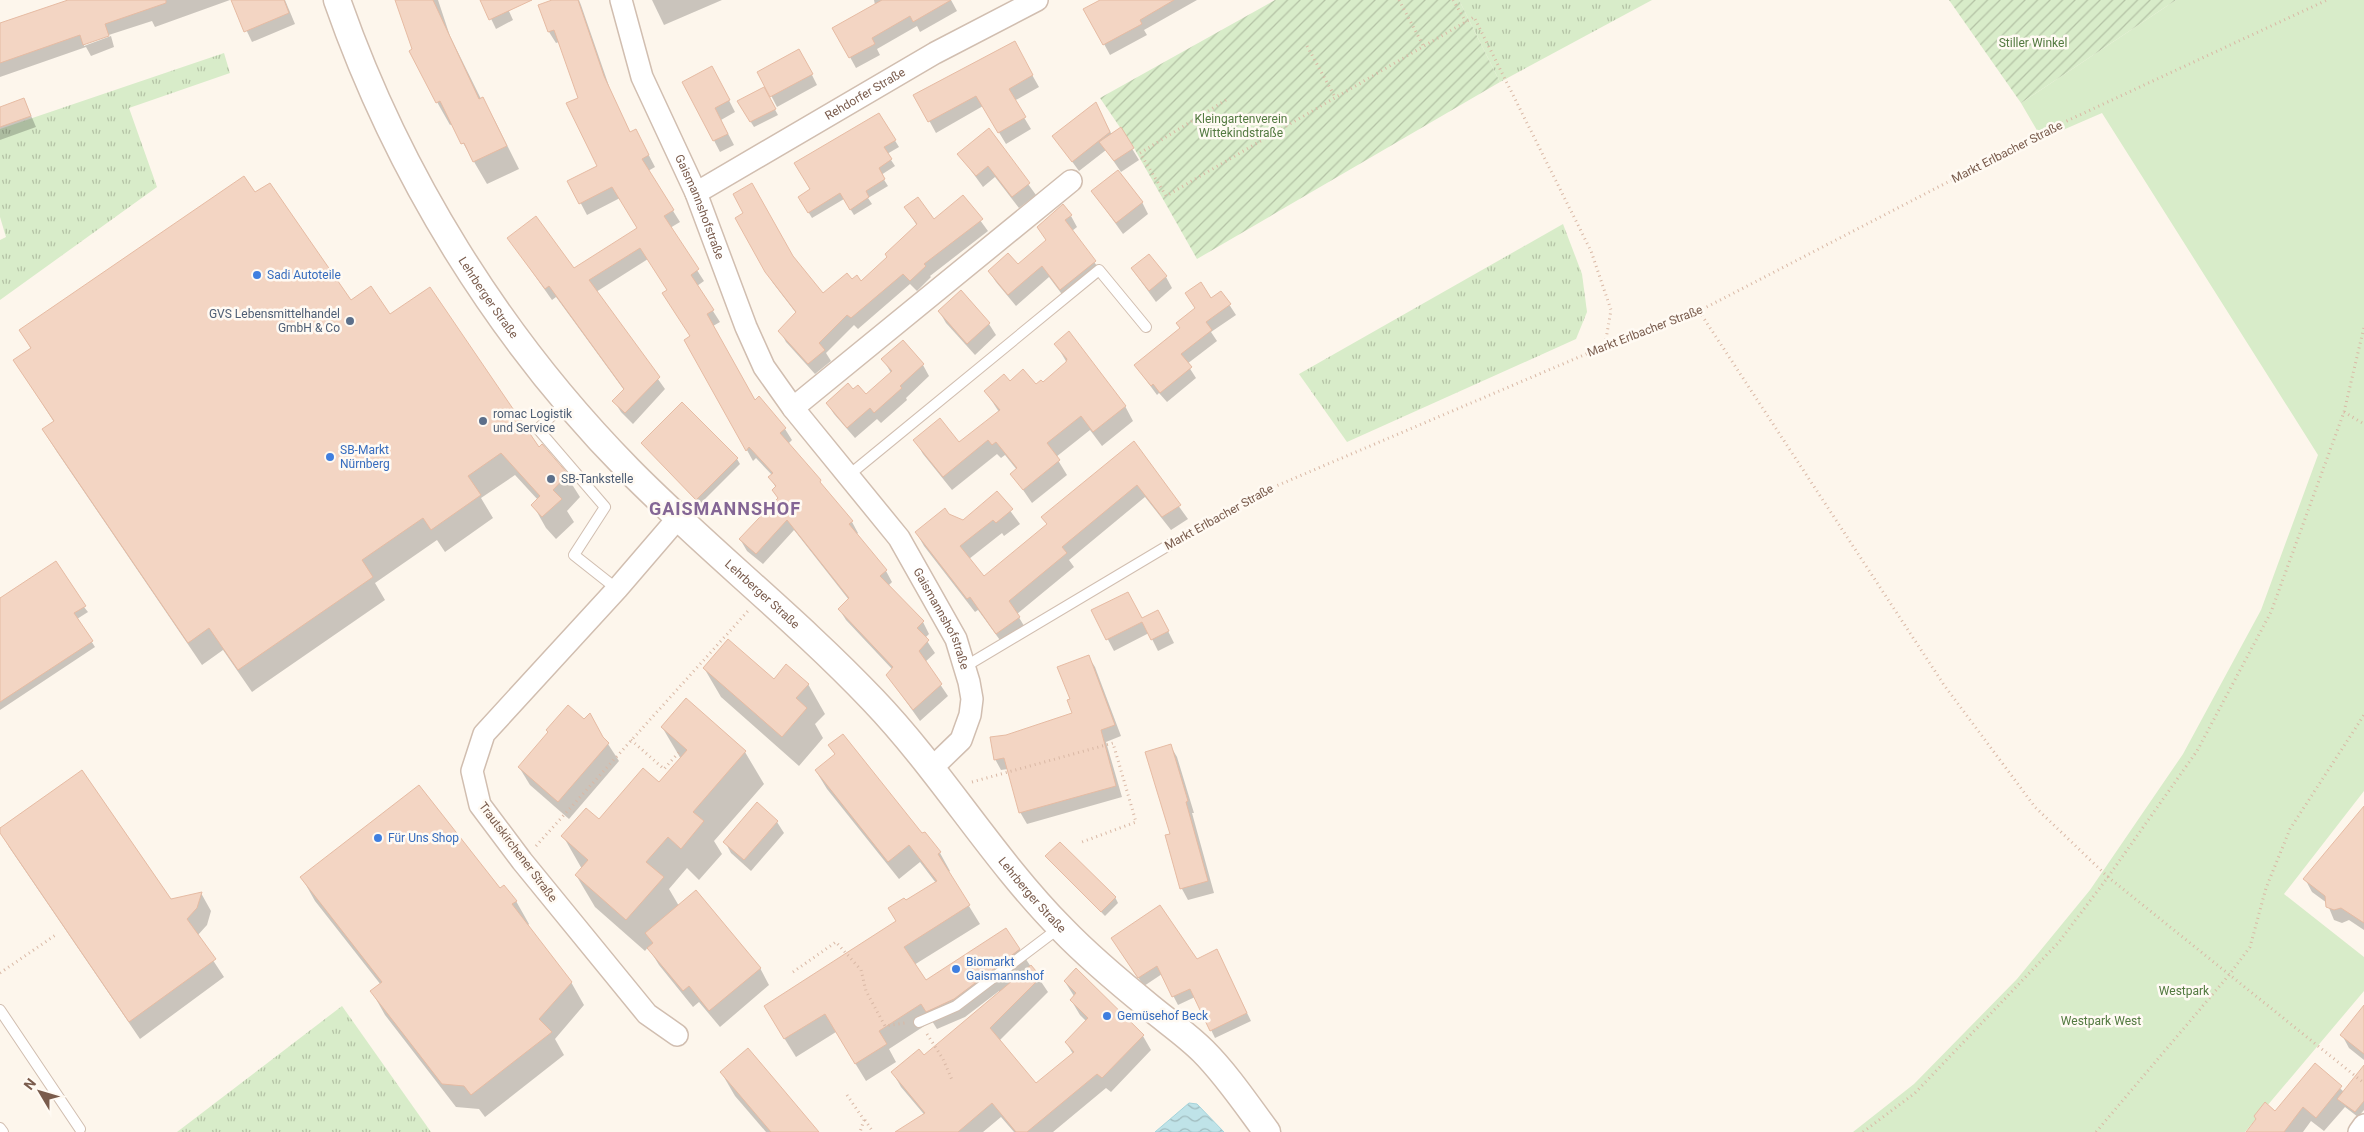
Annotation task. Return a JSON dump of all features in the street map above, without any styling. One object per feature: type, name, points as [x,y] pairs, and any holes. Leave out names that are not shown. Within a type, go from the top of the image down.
[{"type":"street","name":"Lehrberger Straße","points":[[337,0],[377,100],[435,215],[511,330],[567,401],[612,452],[678,518],[763,594],[876,703],[931,769],[1016,878],[1060,927],[1100,966],[1200,1048],[1226,1077],[1268,1132]]},
{"type":"street","name":"Gaismannshofstraße","points":[[621,0],[642,77],[696,193],[746,327],[764,368],[793,408],[899,538],[956,639],[966,666],[972,700],[967,728],[952,750],[931,769]]},
{"type":"street","name":"Rehdorfer Straße","points":[[696,193],[935,53],[1037,0]]},
{"type":"street","points":[[793,408],[1071,181]]},
{"type":"street","name":"Trautskirchener Straße","points":[[677,1035],[646,1014],[522,861],[480,805],[472,771],[484,734],[617,589],[678,518]]},
{"type":"street","points":[[2359,1132],[2364,1125]]},
{"type":"lane","points":[[849,475],[1099,270],[1146,327]]},
{"type":"lane","points":[[567,401],[538,429],[606,508],[574,555],[617,589]]},
{"type":"lane","name":"Markt Erlbacher Straße","points":[[966,666],[1169,545]]},
{"type":"lane","points":[[919,1022],[956,1006],[1060,927]]},
{"type":"lane","points":[[0,1010],[80,1129]]},
{"type":"lane","points":[[0,1128],[3,1132]]},
{"type":"path","points":[[1399,0],[1424,47]]},
{"type":"path","points":[[1453,0],[1466,22]]},
{"type":"path","name":"Markt Erlbacher Straße","points":[[1169,545],[1255,495],[1605,346],[1699,311],[2056,126],[2327,0]]},
{"type":"path","points":[[1226,100],[1140,153],[1166,196],[1474,17],[1591,251],[1611,310],[1605,346]]},
{"type":"path","points":[[1307,46],[1335,97]]},
{"type":"path","points":[[1699,311],[1944,685],[2035,807],[2108,877],[2364,1083]]},
{"type":"path","points":[[1863,1132],[1922,1086],[2059,942],[2108,877],[2197,751],[2271,612],[2344,412],[2364,328]]},
{"type":"path","points":[[2344,412],[2364,424]]},
{"type":"path","points":[[522,861],[763,594]]},
{"type":"path","points":[[2096,1132],[2229,975],[2250,947],[2266,888],[2290,829],[2364,715]]},
{"type":"path","points":[[631,740],[664,769],[681,750]]},
{"type":"path","points":[[952,797],[968,783],[1113,743],[1136,822],[1082,842]]},
{"type":"path","points":[[0,973],[57,934]]},
{"type":"path","points":[[793,972],[836,942],[861,970],[866,991],[885,1026],[919,1022],[943,1059],[952,1080]]},
{"type":"path","points":[[847,1095],[873,1132]]},
{"type":"path","points":[[860,1132],[864,1120]]},
{"type":"green space","name":"Kleingartenverein Wittekindstraße","points":[[1275,0],[1459,0],[1500,82],[1197,259],[1134,148],[1100,98]]},
{"type":"green space","points":[[1459,0],[1652,0],[1500,82]]},
{"type":"green space","name":"Stiller Winkel","points":[[1949,0],[2176,0],[2021,103]]},
{"type":"green space","name":"Westpark","points":[[2176,0],[2364,0],[2364,791],[2284,894],[2364,957],[2364,991],[2245,1132],[1853,1132],[1914,1084],[2017,979],[2090,890],[2183,754],[2261,610],[2318,455],[2102,113],[2042,139],[2021,103]]},
{"type":"green space","points":[[224,53],[230,73],[129,108],[157,187],[0,300],[0,240],[6,237],[0,217],[0,129]]},
{"type":"green space","points":[[1563,224],[1582,274],[1587,312],[1576,339],[1347,442],[1299,374]]},
{"type":"green space","points":[[342,1006],[431,1132],[177,1132]]},
{"type":"water","points":[[1189,1103],[1197,1104],[1224,1132],[1155,1132]]},
{"type":"building","points":[[68,0],[166,0],[166,3],[105,24],[109,36],[83,45],[80,35],[0,63],[0,23]]},
{"type":"building","points":[[231,0],[284,0],[289,13],[244,32]]},
{"type":"building","points":[[395,0],[433,0],[479,99],[483,97],[507,146],[473,162],[464,143],[461,144],[440,101],[436,103],[409,51],[412,49]]},
{"type":"building","points":[[480,0],[532,0],[489,20]]},
{"type":"building","points":[[552,0],[578,0],[604,76],[630,132],[636,129],[649,155],[642,159],[674,210],[664,216],[699,269],[691,275],[714,310],[707,314],[755,400],[759,396],[786,428],[780,433],[821,480],[820,482],[853,521],[849,524],[887,570],[880,576],[924,621],[917,628],[929,640],[919,651],[942,684],[913,710],[886,675],[893,667],[838,609],[849,598],[787,520],[756,554],[739,539],[778,498],[772,490],[776,486],[768,477],[773,473],[749,447],[746,451],[684,340],[690,336],[662,293],[667,290],[640,248],[589,280],[660,377],[625,413],[612,401],[624,389],[549,286],[545,289],[507,238],[536,216],[574,268],[637,228],[612,187],[579,204],[567,181],[597,166],[566,103],[578,98],[554,30],[548,32],[538,5]]},
{"type":"building","points":[[882,0],[951,0],[913,22],[910,16],[872,38],[875,44],[849,58],[832,28]]},
{"type":"building","points":[[1100,0],[1174,0],[1140,20],[1142,24],[1103,45],[1083,9]]},
{"type":"building","points":[[1015,41],[1033,75],[1009,89],[1026,117],[998,133],[976,96],[928,122],[913,95]]},
{"type":"building","points":[[799,49],[813,74],[770,97],[757,72]]},
{"type":"building","points":[[712,66],[730,100],[715,108],[728,134],[713,141],[682,82]]},
{"type":"building","points":[[764,87],[776,109],[750,122],[737,101]]},
{"type":"building","points":[[24,98],[31,116],[0,127],[0,107]]},
{"type":"building","points":[[1096,102],[1110,132],[1072,162],[1052,136]]},
{"type":"building","points":[[879,113],[896,140],[884,147],[892,159],[879,168],[885,179],[866,191],[869,197],[850,210],[840,193],[808,213],[798,197],[810,189],[794,163]]},
{"type":"building","points":[[1121,127],[1134,148],[1114,161],[1099,142]]},
{"type":"building","points":[[989,128],[1030,183],[1012,197],[988,166],[976,176],[957,154]]},
{"type":"building","points":[[1118,170],[1143,202],[1116,223],[1091,191]]},
{"type":"building","points":[[244,176],[255,192],[270,183],[351,300],[371,286],[390,314],[430,287],[539,447],[542,444],[568,474],[553,490],[562,499],[542,517],[531,505],[540,496],[501,453],[468,476],[481,495],[431,530],[423,518],[362,560],[373,577],[238,670],[209,628],[188,643],[42,429],[54,421],[13,360],[31,348],[19,330]]},
{"type":"building","points":[[752,183],[793,256],[823,293],[847,273],[852,279],[857,275],[861,281],[887,257],[885,254],[917,224],[904,207],[918,197],[934,219],[963,195],[983,219],[924,264],[926,266],[910,281],[903,274],[851,318],[847,315],[819,343],[825,350],[808,364],[778,331],[796,312],[765,272],[735,218],[743,213],[733,194]]},
{"type":"building","points":[[1063,204],[1072,215],[1065,220],[1096,261],[1060,290],[1042,266],[1008,295],[988,271],[1008,253],[1018,264],[1046,240],[1037,227]]},
{"type":"building","points":[[1149,254],[1167,276],[1149,291],[1131,268]]},
{"type":"building","points":[[1201,282],[1211,298],[1221,291],[1231,304],[1206,322],[1212,330],[1181,354],[1192,367],[1160,393],[1153,384],[1151,386],[1134,365],[1180,328],[1176,323],[1195,308],[1185,293]]},
{"type":"building","points":[[961,290],[990,323],[967,344],[938,311]]},
{"type":"building","points":[[1069,331],[1126,406],[1093,432],[1081,416],[1047,443],[1060,460],[1023,490],[1010,474],[1017,468],[996,442],[992,445],[988,440],[943,477],[913,440],[940,418],[959,442],[1000,410],[984,391],[1004,374],[1010,381],[1023,369],[1036,384],[1041,380],[1043,382],[1066,362],[1067,359],[1054,344]]},
{"type":"building","points":[[903,340],[924,364],[900,386],[902,388],[874,413],[870,408],[847,428],[826,403],[848,383],[853,389],[858,385],[866,394],[892,371],[881,359]]},
{"type":"building","points":[[682,402],[738,458],[696,500],[641,443]]},
{"type":"building","points":[[1134,441],[1181,505],[1162,517],[1137,485],[1062,547],[1067,553],[1009,601],[1020,617],[996,634],[970,597],[967,599],[915,532],[945,508],[949,514],[963,520],[997,491],[1013,509],[996,523],[993,520],[960,546],[984,576],[1047,524],[1041,517]]},
{"type":"building","points":[[56,561],[86,606],[74,613],[93,641],[0,702],[0,598]]},
{"type":"building","points":[[1128,592],[1142,618],[1158,610],[1169,631],[1151,640],[1142,622],[1106,640],[1091,610]]},
{"type":"building","points":[[728,639],[774,679],[786,664],[809,684],[796,698],[807,708],[782,737],[703,668]]},
{"type":"building","points":[[1089,655],[1115,725],[1101,730],[1116,786],[1019,813],[1004,758],[994,760],[990,737],[1006,735],[1072,713],[1067,700],[1070,699],[1057,667]]},
{"type":"building","points":[[686,698],[746,751],[693,812],[704,821],[681,849],[668,837],[646,862],[664,877],[626,920],[575,875],[588,860],[561,836],[586,808],[599,819],[643,768],[659,782],[687,750],[661,727]]},
{"type":"building","points":[[568,705],[584,719],[590,713],[603,737],[609,743],[558,802],[518,767]]},
{"type":"building","points":[[843,734],[922,833],[925,832],[941,852],[938,854],[970,905],[904,947],[926,980],[1006,928],[1020,949],[954,999],[926,1012],[921,1004],[879,1031],[887,1044],[855,1064],[825,1014],[784,1039],[764,1006],[896,921],[888,908],[904,898],[906,900],[937,881],[909,845],[888,862],[815,770],[835,754],[828,745]]},
{"type":"building","points":[[1171,744],[1188,801],[1186,802],[1208,881],[1180,889],[1165,835],[1170,834],[1145,752]]},
{"type":"building","points":[[82,770],[171,899],[202,892],[197,908],[187,919],[216,959],[129,1022],[0,833],[0,828]]},
{"type":"building","points":[[419,785],[500,888],[504,885],[517,901],[512,904],[572,982],[539,1019],[552,1032],[471,1095],[464,1086],[442,1084],[370,991],[382,982],[300,877]]},
{"type":"building","points":[[757,802],[778,821],[744,860],[723,842]]},
{"type":"building","points":[[2364,806],[2364,923],[2341,908],[2334,910],[2326,907],[2325,896],[2303,879]]},
{"type":"building","points":[[1060,842],[1116,897],[1101,912],[1045,856]]},
{"type":"building","points":[[696,890],[761,968],[709,1011],[689,986],[683,991],[647,948],[653,943],[645,933]]},
{"type":"building","points":[[1160,905],[1197,959],[1217,949],[1247,1013],[1210,1031],[1190,989],[1172,997],[1157,966],[1138,978],[1111,938]]},
{"type":"building","points":[[1031,965],[1041,977],[990,1028],[1036,1083],[1074,1052],[1065,1042],[1088,1018],[1070,1000],[1076,993],[1064,981],[1076,968],[1144,1035],[1102,1078],[1097,1074],[1027,1132],[1016,1132],[992,1103],[958,1132],[895,1132],[925,1113],[891,1072],[919,1049],[924,1055]]},
{"type":"building","points":[[2364,1005],[2364,1054],[2340,1035]]},
{"type":"building","points":[[748,1048],[819,1132],[771,1132],[720,1072]]},
{"type":"building","points":[[2315,1063],[2342,1086],[2316,1118],[2303,1107],[2284,1132],[2246,1132],[2256,1119],[2254,1116],[2265,1102],[2275,1111]]},
{"type":"building","points":[[2364,1065],[2364,1101],[2355,1112],[2337,1099]]},
{"type":"place","name":"Sadi Autoteile","points":[[257,275]]},
{"type":"place","name":"GVS Lebensmittelhandel GmbH & Co","points":[[350,321]]},
{"type":"place","name":"romac Logistik und Service","points":[[483,421]]},
{"type":"place","name":"SB-Markt Nürnberg","points":[[330,457]]},
{"type":"place","name":"SB-Tankstelle","points":[[551,479]]},
{"type":"place","name":"Für Uns Shop","points":[[378,838]]},
{"type":"place","name":"Biomarkt Gaismannshof","points":[[956,969]]},
{"type":"place","name":"Gemüsehof Beck","points":[[1107,1016]]},
{"type":"district","name":"GAISMANNSHOF","points":[[725,508]]},
{"type":"park label","name":"Westpark West","points":[[2101,1021]]}]
